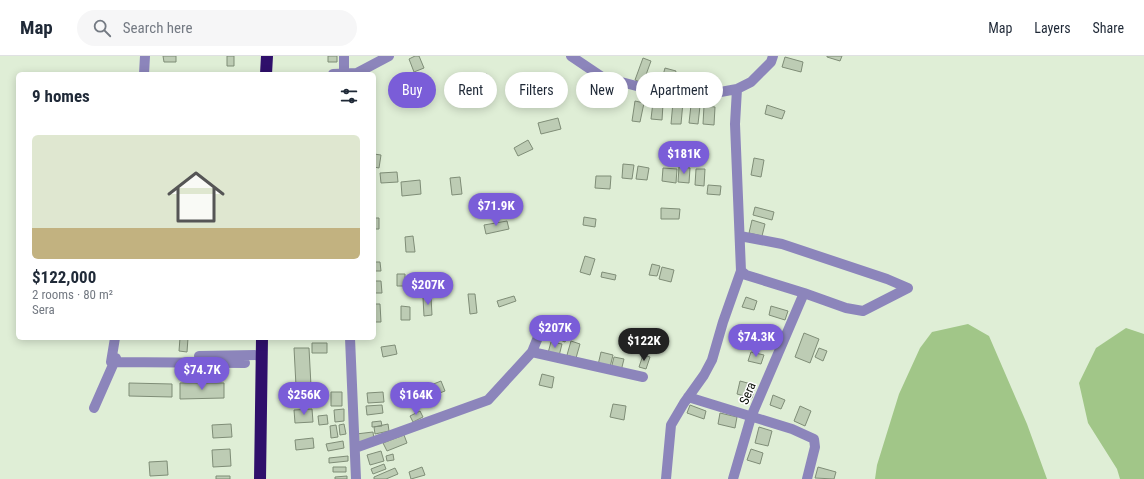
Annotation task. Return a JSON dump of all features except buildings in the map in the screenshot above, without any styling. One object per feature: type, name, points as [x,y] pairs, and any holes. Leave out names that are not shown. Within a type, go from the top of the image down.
[{"type":"highway","points":[[266,72],[267,56]]},
{"type":"highway","points":[[260,479],[262,340]]},
{"type":"street","points":[[144,72],[145,56]]},
{"type":"street","points":[[148,72],[149,56]]},
{"type":"street","points":[[340,72],[344,56]]},
{"type":"street","points":[[359,72],[389,56]]},
{"type":"street","points":[[571,56],[602,77],[648,89],[715,92],[736,89],[751,82],[771,62],[773,56]]},
{"type":"street","points":[[666,479],[671,425],[712,360],[723,322],[741,271],[735,124],[736,89]]},
{"type":"street","points":[[740,236],[782,244],[887,279],[908,288],[863,311],[846,308],[746,275],[741,271]]},
{"type":"street","name":"Sera","points":[[733,479],[751,417],[804,293]]},
{"type":"street","points":[[355,448],[488,400],[532,352],[545,320]]},
{"type":"street","points":[[115,340],[111,362],[245,363]]},
{"type":"street","points":[[94,408],[117,356],[120,340]]},
{"type":"street","points":[[350,340],[356,479]]},
{"type":"street","points":[[532,352],[643,376]]},
{"type":"street","points":[[117,356],[125,358],[262,355]]},
{"type":"street","points":[[688,396],[792,429],[814,439],[815,447],[807,479]]},
{"type":"green space","points":[[968,324],[989,336],[1027,424],[1047,479],[875,479],[877,465],[899,394],[920,348],[932,332]]},
{"type":"green space","points":[[1126,328],[1144,334],[1144,479],[1120,479],[1117,469],[1088,423],[1079,383],[1096,348]]}]
